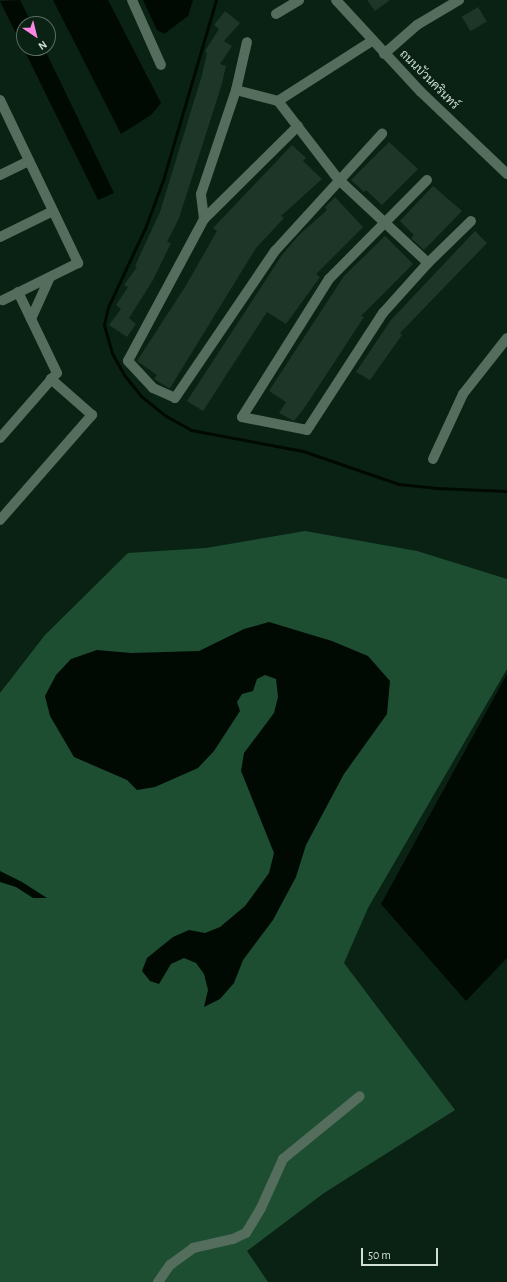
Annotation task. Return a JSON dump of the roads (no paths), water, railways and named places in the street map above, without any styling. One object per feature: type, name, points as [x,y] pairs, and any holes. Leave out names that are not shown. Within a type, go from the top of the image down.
[{"type":"street","points":[[132,0],[161,65]]},
{"type":"street","points":[[276,14],[299,0]]},
{"type":"street","name":"ถนนบัวนครินทร์","points":[[336,0],[384,54],[507,174]]},
{"type":"street","points":[[384,54],[417,25],[459,0]]},
{"type":"street","points":[[278,101],[372,41]]},
{"type":"street","points":[[204,219],[201,194],[236,90],[247,42]]},
{"type":"street","points":[[236,90],[278,101],[338,179],[428,263]]},
{"type":"street","points":[[0,100],[2,111],[29,161],[78,263],[3,300]]},
{"type":"street","points":[[298,126],[204,219],[128,361],[153,388],[175,398],[275,251],[338,179],[382,134]]},
{"type":"street","points":[[0,175],[29,161]]},
{"type":"street","points":[[427,180],[329,279],[242,417],[307,430],[383,313],[428,263],[471,221]]},
{"type":"street","points":[[0,237],[53,211]]},
{"type":"street","points":[[30,319],[50,277]]},
{"type":"street","points":[[0,438],[57,373],[18,292]]},
{"type":"street","points":[[434,459],[463,394],[507,338]]},
{"type":"street","points":[[0,520],[92,415],[51,379]]},
{"type":"street","points":[[158,1282],[170,1265],[193,1248],[233,1239],[246,1233],[261,1208],[283,1159],[360,1096]]},
{"type":"waterway","points":[[216,0],[163,180],[146,226],[108,307],[104,325],[112,353],[125,376],[141,396],[166,416],[191,430],[303,451],[399,484],[436,488],[507,491]]}]
